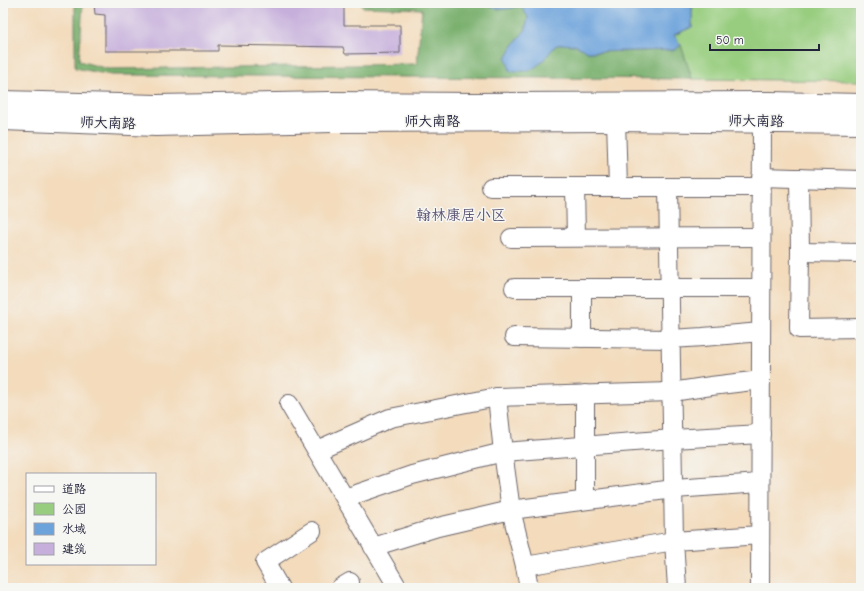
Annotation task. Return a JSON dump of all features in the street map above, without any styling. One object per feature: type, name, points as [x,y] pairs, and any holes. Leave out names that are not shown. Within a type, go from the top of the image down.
[{"type":"main road","name":"师大南路","points":[[3,102],[157,106],[329,103],[770,103],[861,105]]},
{"type":"main road","name":"师大南路","points":[[3,119],[156,125],[332,121],[616,120],[861,123]]},
{"type":"street","points":[[616,120],[618,187]]},
{"type":"street","points":[[760,588],[762,121]]},
{"type":"street","points":[[799,178],[799,329],[861,328]]},
{"type":"street","points":[[491,187],[668,187],[761,182],[799,178],[861,180]]},
{"type":"street","points":[[575,187],[576,237]]},
{"type":"street","points":[[668,187],[674,541],[677,588]]},
{"type":"street","points":[[511,238],[761,237]]},
{"type":"street","points":[[800,252],[861,253]]},
{"type":"street","points":[[514,288],[761,288]]},
{"type":"street","points":[[582,288],[582,338]]},
{"type":"street","points":[[514,337],[671,339],[761,332]]},
{"type":"street","points":[[317,450],[390,418],[498,397],[672,392],[761,380]]},
{"type":"street","points":[[585,394],[585,500]]},
{"type":"street","points":[[498,397],[503,452],[511,510],[525,566],[528,588]]},
{"type":"street","points":[[289,404],[398,588]]},
{"type":"street","points":[[345,498],[412,475],[503,452],[761,434]]},
{"type":"street","points":[[373,547],[438,527],[511,510],[674,489],[760,483]]},
{"type":"street","points":[[280,588],[265,562],[312,531]]},
{"type":"street","points":[[525,566],[674,541],[760,535]]},
{"type":"green space","points":[[75,3],[83,3],[79,61],[108,69],[417,64],[422,9],[363,7],[361,3],[486,3],[499,9],[521,6],[528,17],[526,29],[512,47],[506,58],[541,63],[555,46],[561,44],[576,45],[588,52],[675,50],[681,45],[692,79],[111,75],[75,68]]},
{"type":"green space","points":[[692,3],[861,3],[861,81],[692,79],[681,45],[673,36],[692,27]]},
{"type":"water","points":[[486,3],[692,3],[692,27],[674,35],[681,45],[675,50],[588,52],[575,45],[561,44],[555,46],[541,63],[529,71],[510,71],[506,58],[512,47],[526,29],[528,17],[521,6],[499,9]]},
{"type":"building","points":[[94,3],[207,3],[207,5],[218,5],[218,3],[344,3],[344,25],[400,25],[400,53],[345,54],[343,47],[218,45],[218,51],[105,51],[105,15],[95,14]]},
{"type":"district","name":"翰林康居小区","points":[[461,215]]}]
